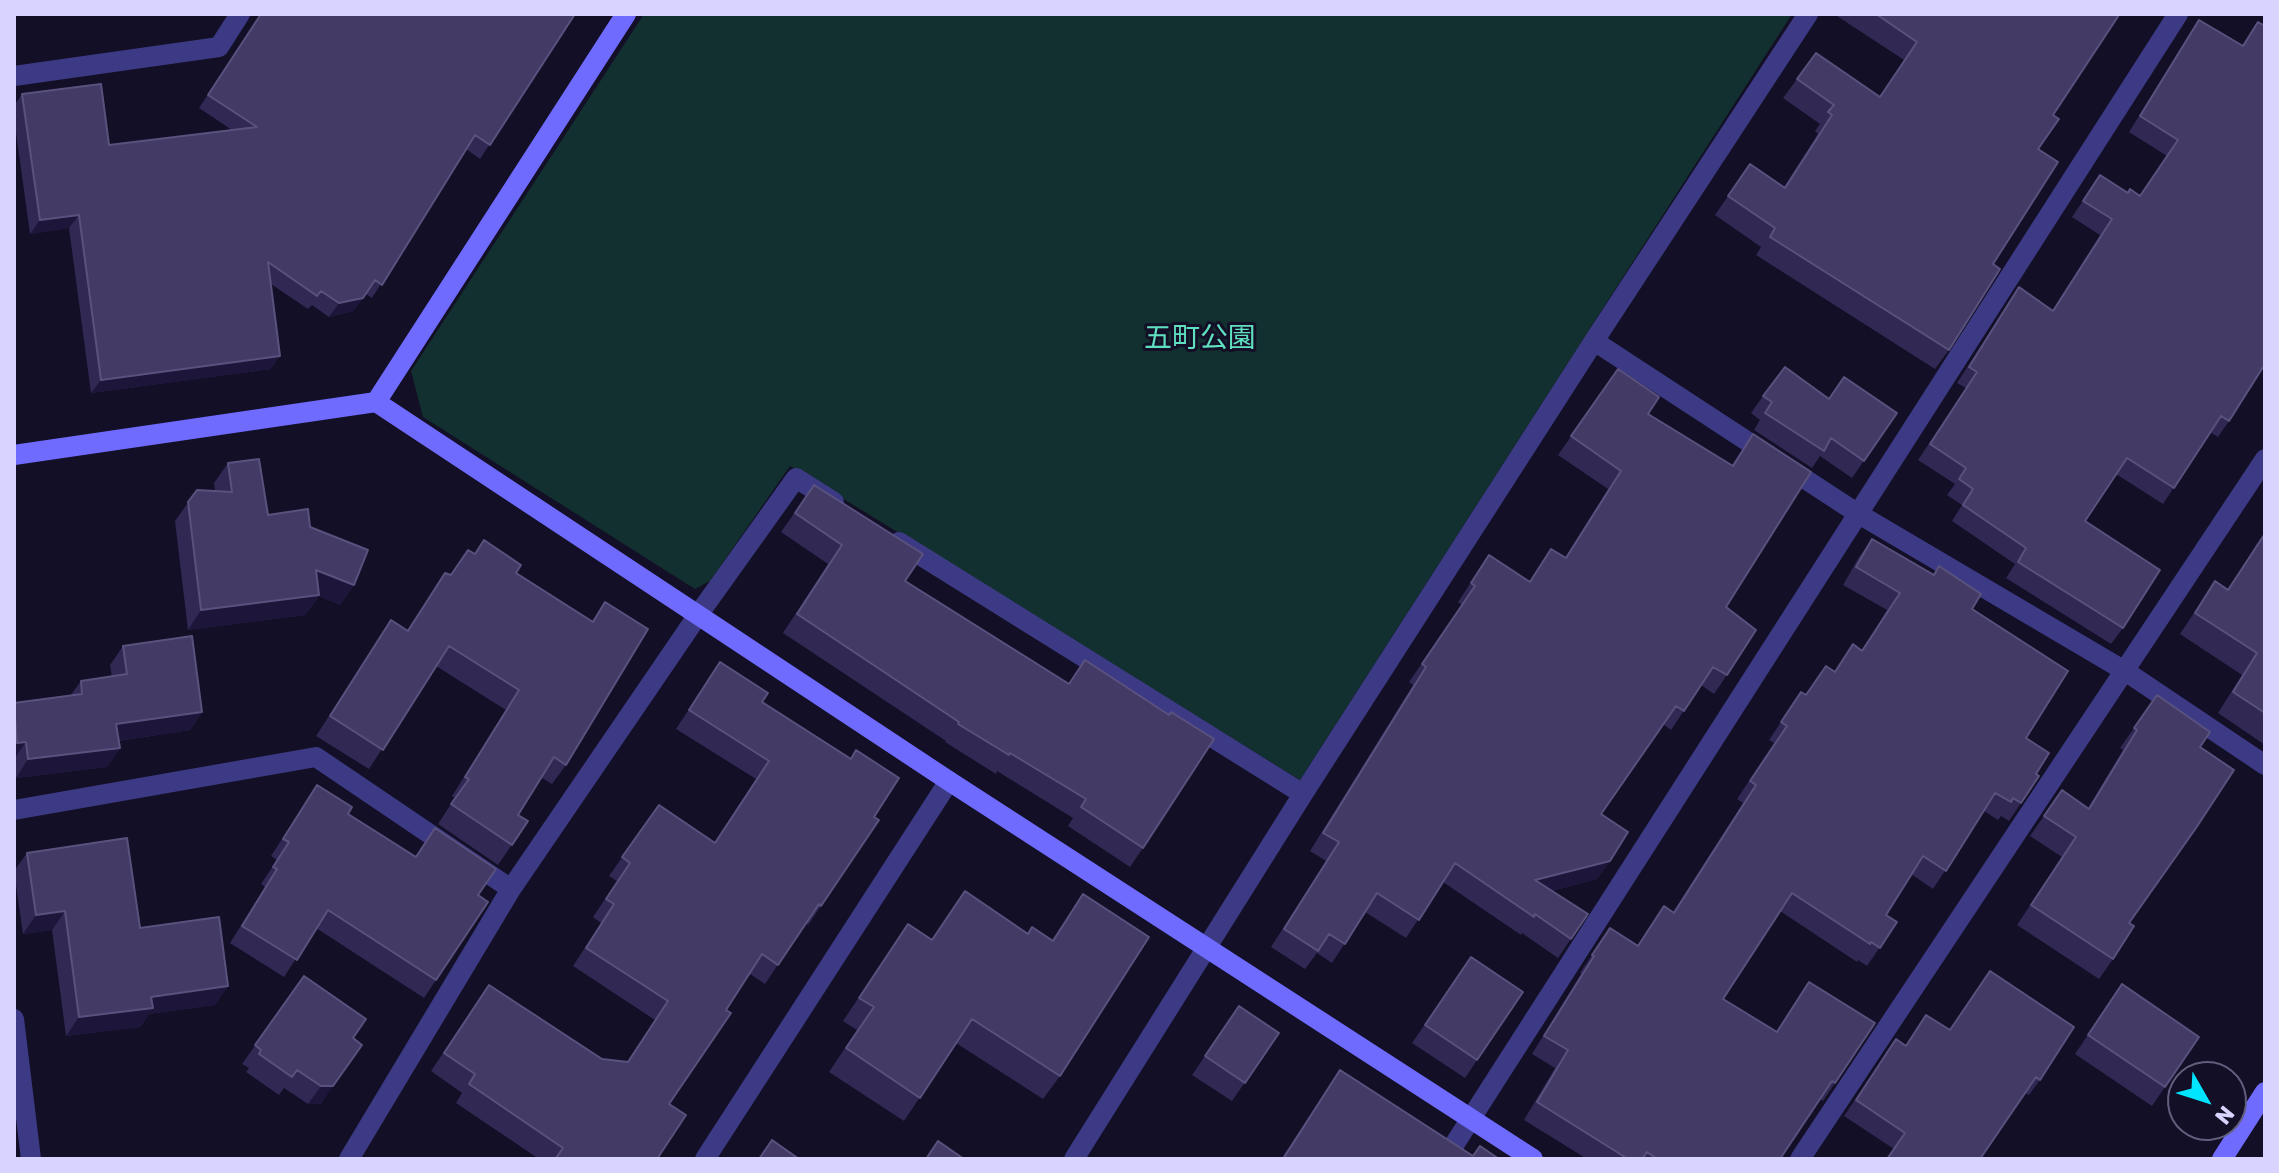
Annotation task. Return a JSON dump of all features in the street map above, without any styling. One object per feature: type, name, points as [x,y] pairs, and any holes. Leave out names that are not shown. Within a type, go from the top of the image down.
[{"type":"street","points":[[14,76],[219,47],[240,14]]},
{"type":"street","points":[[376,402],[626,14]]},
{"type":"street","points":[[1074,1159],[1303,794],[1808,14]]},
{"type":"street","points":[[1445,1159],[2178,14]]},
{"type":"street","points":[[1594,341],[1857,513],[2125,671],[2265,765]]},
{"type":"street","points":[[14,455],[376,402],[949,781],[1533,1159]]},
{"type":"street","points":[[1800,1159],[2265,459]]},
{"type":"street","points":[[349,1159],[511,889],[698,615],[796,478],[849,511]]},
{"type":"street","points":[[876,528],[1303,794]]},
{"type":"street","points":[[14,810],[316,757],[511,889]]},
{"type":"street","points":[[705,1159],[949,781]]},
{"type":"street","points":[[14,1019],[31,1159]]},
{"type":"street","points":[[2222,1159],[2265,1092]]},
{"type":"green space","name":"五町公園","points":[[644,14],[1792,14],[1300,780],[790,466],[710,581],[695,589],[423,417],[411,371]]},
{"type":"building","points":[[261,14],[575,14],[490,145],[475,135],[382,285],[375,280],[363,298],[339,303],[321,291],[317,296],[268,262],[280,356],[101,380],[79,215],[40,220],[22,94],[101,84],[109,145],[257,127],[208,95]]},
{"type":"building","points":[[1876,14],[2119,15],[2053,115],[2059,119],[2038,149],[2058,162],[1993,264],[2000,269],[1949,350],[1770,237],[1775,228],[1728,196],[1750,164],[1785,188],[1832,115],[1828,112],[1834,105],[1797,79],[1816,53],[1880,97],[1917,42]]},
{"type":"building","points":[[2199,20],[2243,46],[2258,22],[2265,26],[2265,364],[2229,421],[2221,416],[2174,488],[2127,458],[2085,521],[2160,570],[2123,628],[2018,562],[2026,548],[1963,505],[1973,489],[1959,479],[1966,468],[1930,444],[1977,372],[1969,367],[2019,287],[2053,311],[2112,219],[2083,201],[2100,175],[2128,193],[2130,189],[2140,196],[2178,140],[2140,116]]},
{"type":"building","points":[[1785,367],[1829,399],[1844,377],[1897,413],[1864,461],[1831,438],[1824,451],[1765,413],[1772,402],[1763,396]]},
{"type":"building","points":[[1618,369],[1659,397],[1648,414],[1733,466],[1753,434],[1811,472],[1726,607],[1756,630],[1727,675],[1713,667],[1684,711],[1676,706],[1601,814],[1628,832],[1610,861],[1535,880],[1588,914],[1571,939],[1455,863],[1419,920],[1377,893],[1345,944],[1329,934],[1318,951],[1284,929],[1339,842],[1323,833],[1426,667],[1422,664],[1475,586],[1471,583],[1489,555],[1530,582],[1551,549],[1566,558],[1621,471],[1571,436]]},
{"type":"building","points":[[259,459],[268,515],[308,509],[310,527],[368,550],[354,585],[316,570],[319,595],[201,610],[188,502],[197,490],[232,492],[228,463]]},
{"type":"building","points":[[814,485],[923,554],[905,581],[1069,684],[1085,660],[1169,715],[1171,712],[1214,739],[1143,848],[1081,807],[1086,799],[958,724],[797,614],[842,545],[795,513]]},
{"type":"building","points":[[2264,535],[2265,713],[2233,692],[2257,653],[2195,613],[2215,581],[2228,590]]},
{"type":"building","points":[[1872,539],[1934,575],[1939,566],[1981,594],[1972,609],[2068,671],[2026,738],[2049,753],[2036,774],[2039,776],[2021,803],[2013,798],[2011,802],[1995,793],[1946,871],[1923,856],[1886,915],[1897,922],[1880,948],[1792,893],[1723,999],[1777,1032],[1809,982],[1875,1023],[1780,1159],[1657,1159],[1647,1152],[1642,1159],[1628,1159],[1537,1102],[1568,1050],[1544,1036],[1610,928],[1638,946],[1664,906],[1674,913],[1756,785],[1750,781],[1787,726],[1781,722],[1801,692],[1806,695],[1826,666],[1835,672],[1853,644],[1862,651],[1900,593],[1856,567]]},
{"type":"building","points":[[484,540],[521,565],[516,573],[593,622],[605,602],[648,629],[566,765],[554,757],[518,815],[528,821],[512,845],[451,804],[469,779],[465,777],[519,690],[449,646],[383,750],[330,716],[391,620],[408,631],[445,573],[451,575],[468,550],[475,554]]},
{"type":"building","points":[[192,636],[202,712],[116,724],[120,748],[28,759],[26,742],[17,743],[14,703],[82,694],[81,681],[127,674],[123,646]]},
{"type":"building","points":[[720,662],[768,693],[762,702],[851,759],[856,750],[899,778],[874,817],[879,820],[778,965],[762,954],[726,1010],[731,1013],[669,1104],[686,1115],[657,1159],[558,1159],[563,1148],[469,1084],[475,1074],[444,1053],[489,985],[602,1059],[628,1062],[668,1001],[586,948],[614,904],[606,899],[630,863],[622,857],[659,805],[715,843],[769,761],[689,710]]},
{"type":"building","points":[[2157,695],[2210,732],[2200,747],[2234,770],[2129,923],[2134,926],[2113,959],[2031,905],[2076,837],[2044,816],[2062,790],[2089,809],[2137,730],[2134,728]]},
{"type":"building","points":[[317,785],[352,807],[348,814],[416,857],[435,828],[496,869],[478,895],[488,902],[436,980],[328,910],[297,960],[242,926],[277,869],[273,867],[289,842],[283,839]]},
{"type":"building","points":[[127,838],[140,928],[219,917],[228,986],[151,997],[153,1008],[79,1017],[65,911],[36,915],[27,853]]},
{"type":"building","points":[[965,891],[1028,934],[1032,927],[1053,941],[1083,894],[1149,937],[1060,1076],[972,1019],[920,1098],[846,1048],[874,1007],[859,998],[908,924],[932,940]]},
{"type":"building","points":[[1471,957],[1523,992],[1477,1060],[1425,1025]]},
{"type":"building","points":[[1990,971],[2074,1027],[2040,1080],[2036,1077],[1980,1159],[1887,1159],[1905,1133],[1856,1100],[1896,1039],[1906,1046],[1926,1015],[1950,1030]]},
{"type":"building","points":[[304,976],[366,1019],[353,1038],[362,1045],[333,1086],[321,1086],[297,1070],[292,1077],[259,1054],[261,1050],[255,1045]]},
{"type":"building","points":[[2122,984],[2199,1037],[2183,1061],[2167,1061],[2165,1087],[2088,1035]]},
{"type":"building","points":[[1239,1006],[1279,1033],[1245,1083],[1205,1056]]},
{"type":"building","points":[[1340,1070],[1473,1156],[1480,1146],[1499,1159],[1283,1159]]},
{"type":"building","points":[[772,1140],[799,1159],[759,1159]]},
{"type":"building","points":[[938,1141],[964,1159],[926,1159]]}]
